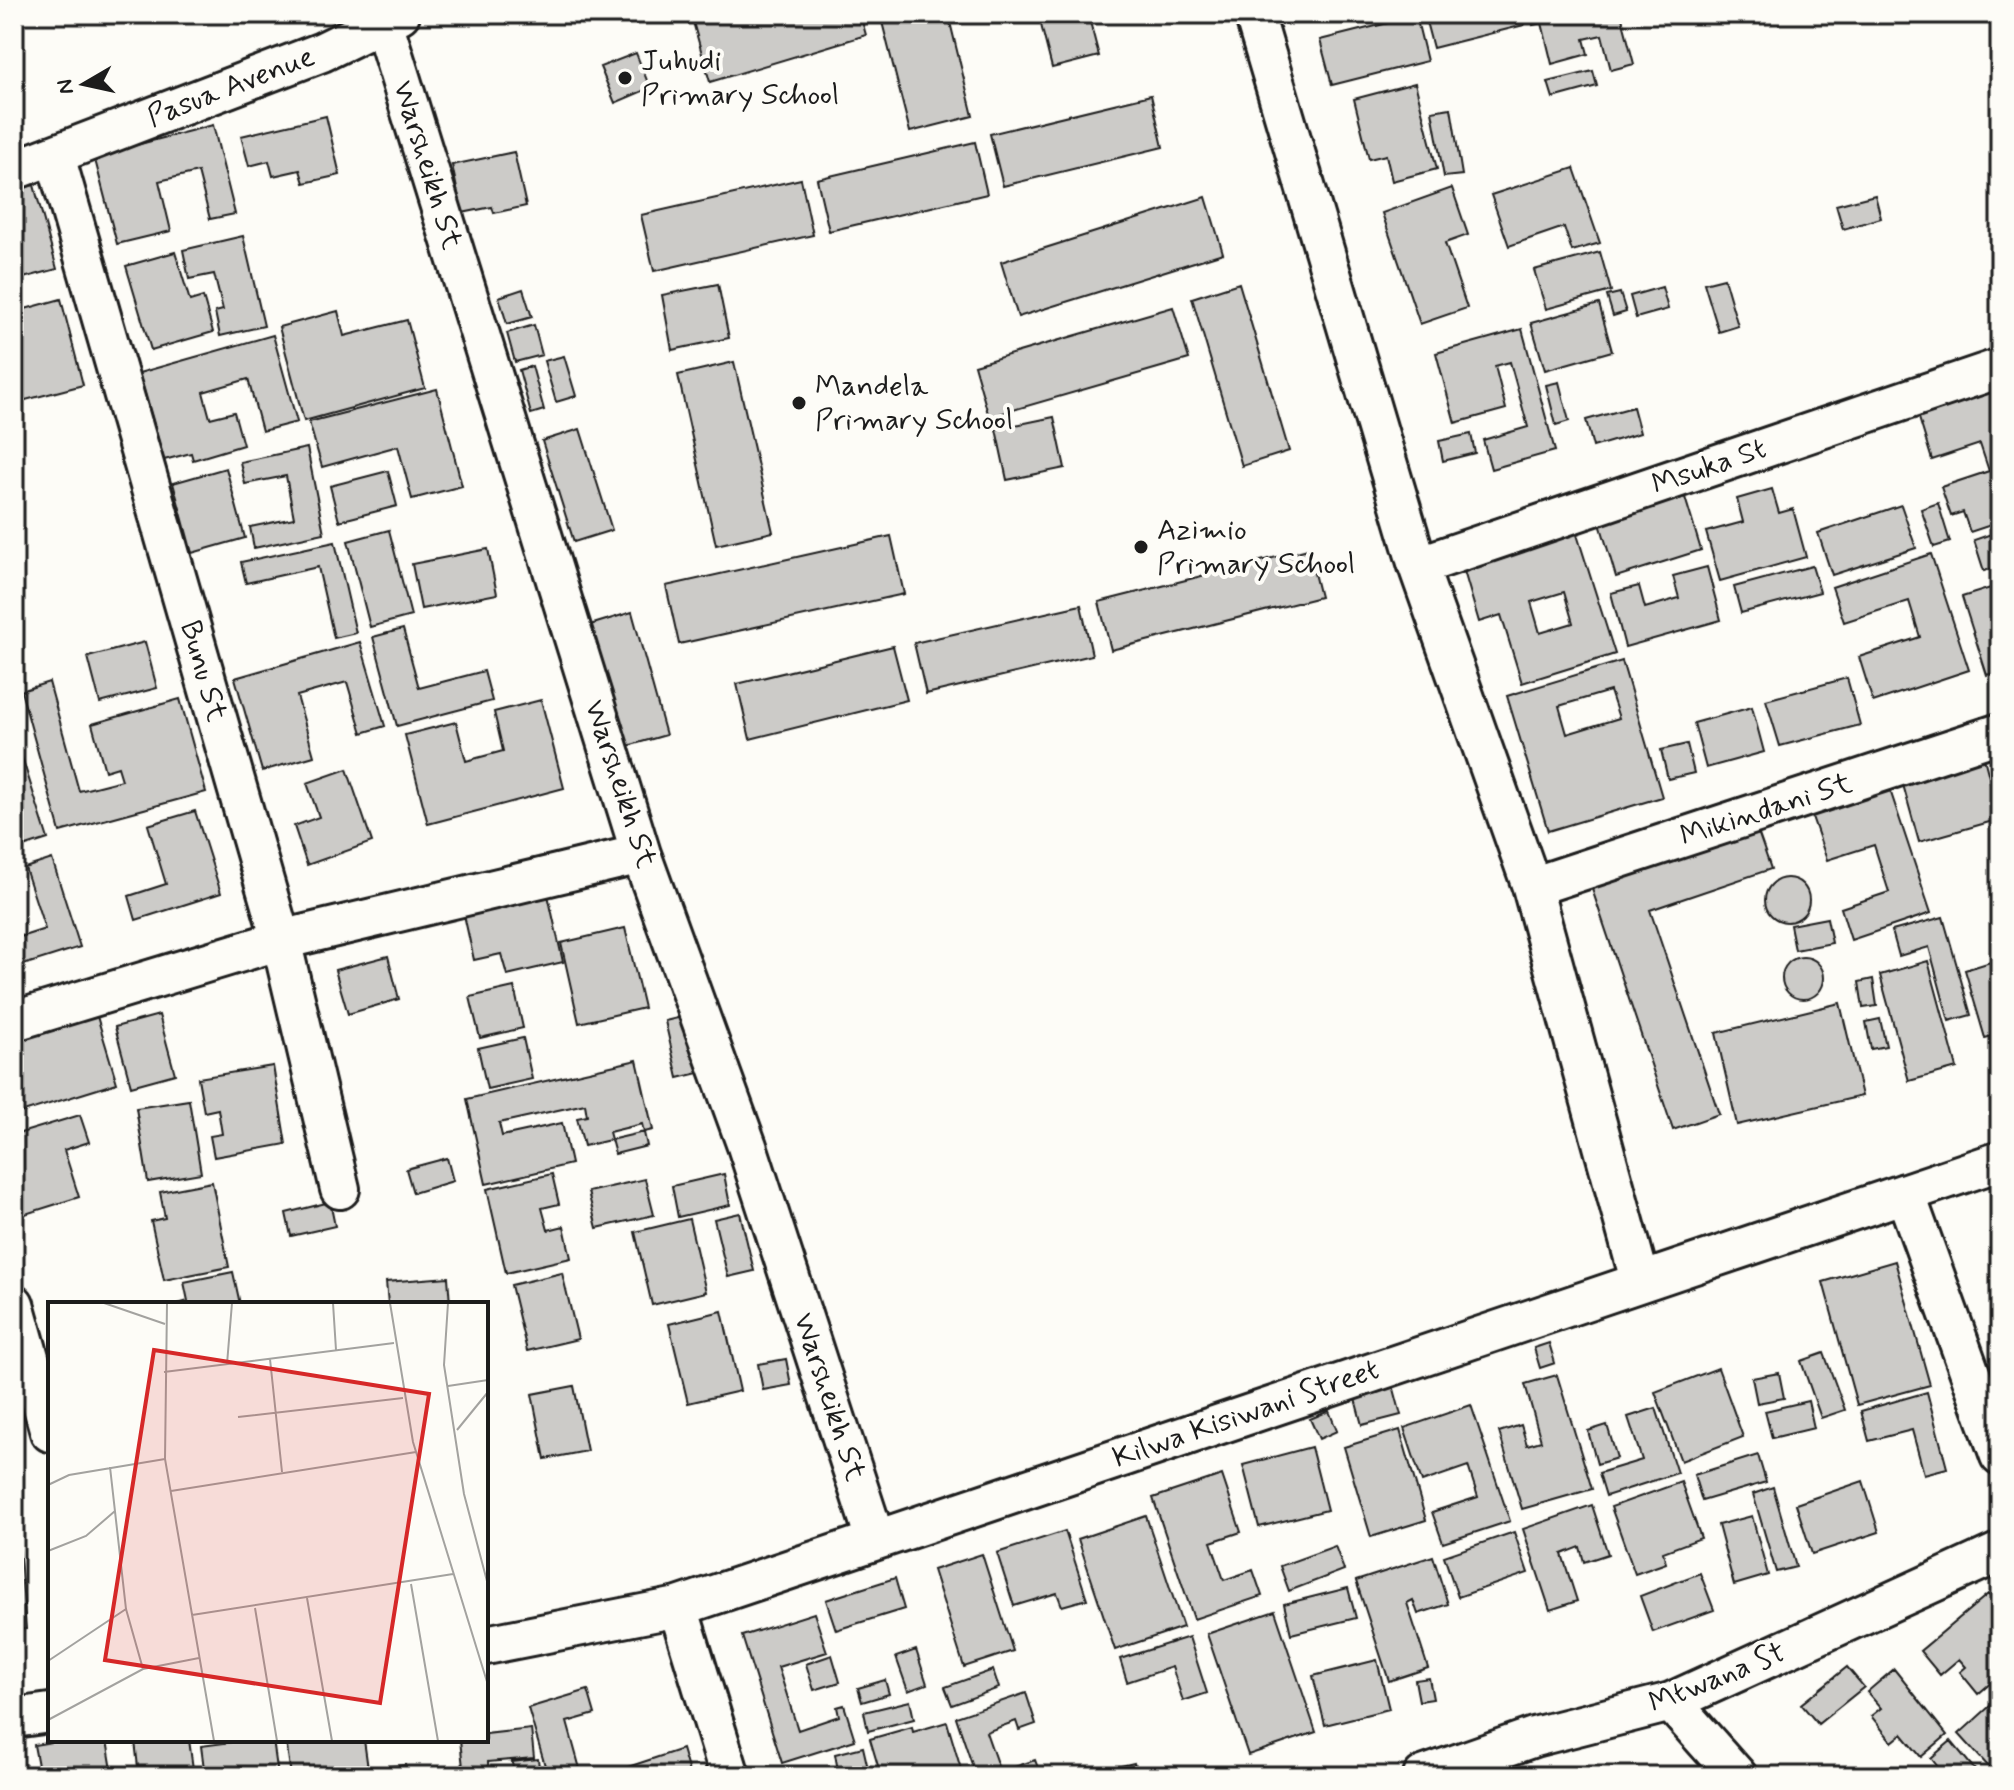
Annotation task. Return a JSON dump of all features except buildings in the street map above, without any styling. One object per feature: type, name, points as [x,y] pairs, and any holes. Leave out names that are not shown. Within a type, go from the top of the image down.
[{"type":"street","points":[[1254,14],[1418,566],[1532,887],[1640,1280]]},
{"type":"street","name":"Pasua Avenue","points":[[14,170],[322,52],[392,18]]},
{"type":"street","name":"Warsheikh St","points":[[392,18],[641,854],[747,1146],[875,1539]]},
{"type":"street","name":"Bunu St","points":[[55,156],[281,940],[340,1189]]},
{"type":"street","name":"Msuka St","points":[[1418,566],[2000,368]]},
{"type":"street","name":"Mikindani St","points":[[1532,887],[2000,733]]},
{"type":"street","points":[[14,1021],[281,940],[641,854]]},
{"type":"street","name":"Kilwa Kisiwani Street","points":[[488,1645],[678,1607],[2000,1161]]},
{"type":"street","points":[[1905,1193],[2000,1456]]},
{"type":"street","points":[[14,1307],[48,1425]]},
{"type":"street","name":"Mtwana St","points":[[1423,1776],[1534,1737],[1671,1702],[2000,1552]]},
{"type":"street","points":[[678,1607],[730,1776]]},
{"type":"street","points":[[1671,1702],[1737,1776]]},
{"type":"street","points":[[14,1718],[48,1713]]},
{"type":"place","name":"Juhudi Primary School","points":[[625,78]]},
{"type":"place","name":"Mandela Primary School","points":[[799,403]]},
{"type":"place","name":"Azimio Primary School","points":[[1141,547]]}]
